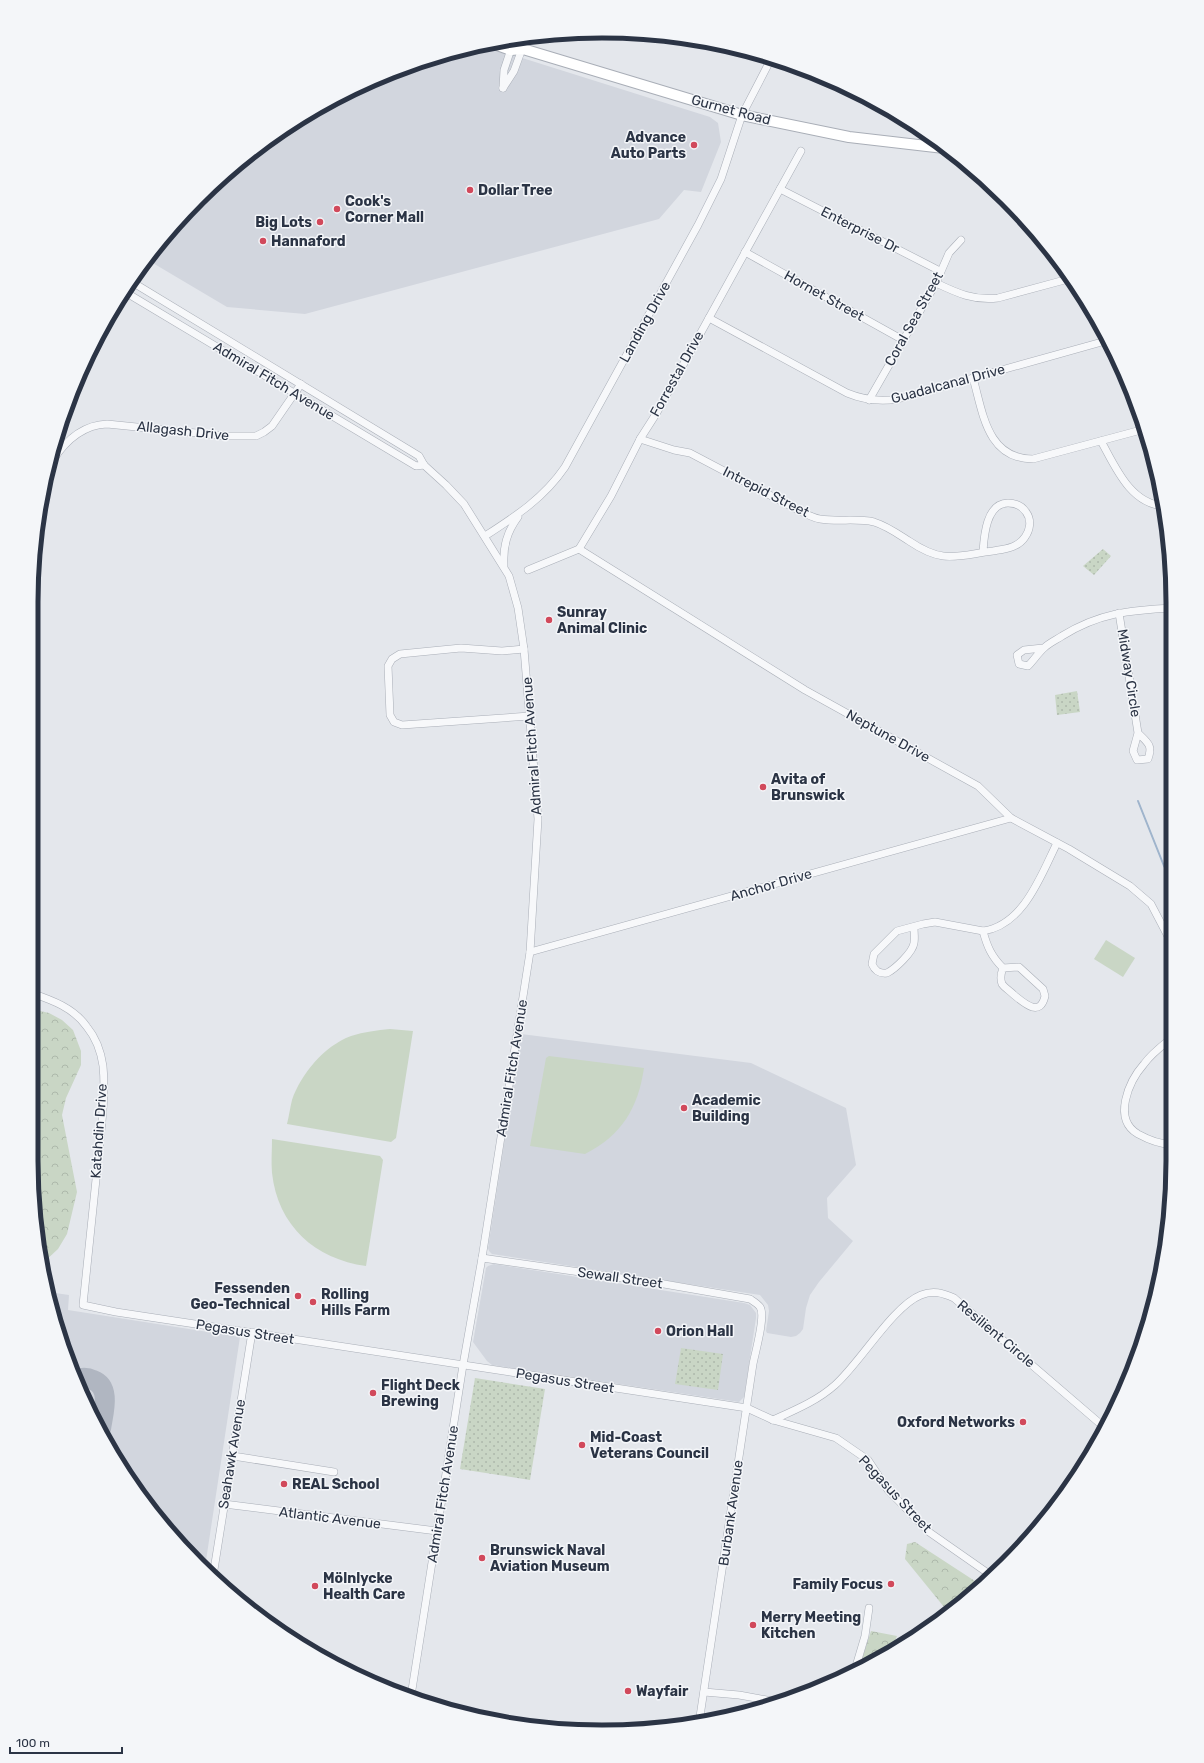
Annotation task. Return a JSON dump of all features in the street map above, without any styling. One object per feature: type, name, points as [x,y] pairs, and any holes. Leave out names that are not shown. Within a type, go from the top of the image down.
[{"type":"main road","points":[[519,44],[523,49]]},
{"type":"main road","name":"Gurnet Road","points":[[503,47],[511,50],[523,49],[742,115],[849,137],[934,147]]},
{"type":"street","points":[[513,46],[504,70],[503,88],[514,71],[524,44]]},
{"type":"street","name":"Landing Drive","points":[[485,536],[521,513],[544,493],[555,481],[575,450],[698,225],[721,179],[742,115],[769,63]]},
{"type":"street","name":"Forrestal Drive","points":[[579,549],[611,496],[640,439],[656,414],[801,151]]},
{"type":"street","name":"Enterprise Dr","points":[[780,189],[940,271]]},
{"type":"street","name":"Coral Sea Street","points":[[869,400],[936,283],[949,253],[960,240]]},
{"type":"street","name":"Hornet Street","points":[[745,252],[903,340]]},
{"type":"street","points":[[936,283],[971,298],[989,299],[998,298],[1064,280]]},
{"type":"street","name":"Admiral Fitch Avenue","points":[[136,285],[419,456],[424,465],[464,504],[485,536],[509,576],[518,608],[524,649],[538,819],[530,952],[412,1692]]},
{"type":"street","name":"Admiral Fitch Avenue","points":[[130,294],[416,466],[424,465]]},
{"type":"street","name":"Guadalcanal Drive","points":[[709,318],[847,393],[869,400],[898,399],[1102,342]]},
{"type":"street","points":[[973,378],[989,433],[1000,448],[1015,457],[1033,459],[1139,431]]},
{"type":"street","name":"Allagash Drive","points":[[58,452],[66,442],[77,433],[97,424],[237,437],[256,436],[272,426],[302,384]]},
{"type":"street","name":"Intrepid Street","points":[[640,439],[674,450],[690,453],[800,512],[819,519],[857,520],[875,523],[891,530],[921,549],[937,556],[950,558],[966,556],[1017,545],[1024,540],[1030,523],[1027,513],[1021,506],[1013,503],[1004,503],[996,507],[989,518],[984,535],[983,552]]},
{"type":"street","points":[[1101,441],[1130,488],[1143,500],[1157,504]]},
{"type":"street","name":"Landing Drive","points":[[504,567],[504,541],[521,513]]},
{"type":"street","points":[[528,570],[579,549]]},
{"type":"street","name":"Neptune Drive","points":[[579,549],[805,690],[978,786],[1011,818],[1069,849],[1130,886],[1150,904],[1166,933]]},
{"type":"street","points":[[1043,648],[1089,621],[1119,613],[1166,608]]},
{"type":"street","name":"Midway Circle","points":[[1119,613],[1138,733]]},
{"type":"street","points":[[524,649],[502,651],[461,648],[400,654],[392,659],[388,666],[390,715],[394,722],[402,725],[530,716]]},
{"type":"street","name":"Anchor Drive","points":[[530,952],[1011,818]]},
{"type":"street","points":[[914,927],[913,948],[898,965],[887,973],[879,973],[875,970],[872,964],[874,954],[897,931],[935,922],[979,931],[991,930],[1003,924],[1016,914],[1041,876],[1057,843]]},
{"type":"street","points":[[983,931],[987,947],[994,959],[1003,968],[1019,967],[1043,988],[1046,996],[1042,1004],[1037,1007],[1028,1007],[1003,985],[1001,980],[1003,968]]},
{"type":"street","name":"Katahdin Drive","points":[[38,996],[55,1002],[75,1013],[87,1026],[97,1043],[102,1061],[103,1091],[101,1127],[83,1305]]},
{"type":"street","points":[[1166,1042],[1155,1051],[1130,1084],[1124,1107],[1127,1121],[1134,1132],[1154,1142],[1166,1143]]},
{"type":"street","name":"Sewall Street","points":[[482,1258],[664,1284],[750,1299],[757,1304]]},
{"type":"street","name":"Resilient Circle","points":[[774,1420],[806,1405],[834,1386],[855,1364],[893,1318],[911,1300],[923,1294],[937,1292],[954,1298],[1100,1424]]},
{"type":"street","name":"Burbank Avenue","points":[[700,1716],[762,1313],[761,1307],[757,1304]]},
{"type":"street","name":"Pegasus Street","points":[[83,1305],[116,1312],[463,1366],[747,1408],[774,1420],[836,1438],[868,1460],[888,1490],[929,1532],[987,1573]]},
{"type":"street","name":"Seahawk Avenue","points":[[214,1570],[252,1332]]},
{"type":"street","points":[[233,1456],[334,1472]]},
{"type":"street","name":"Atlantic Avenue","points":[[224,1504],[437,1532]]},
{"type":"street","points":[[857,1664],[865,1636],[869,1608]]},
{"type":"street","points":[[704,1692],[739,1695],[767,1700]]},
{"type":"shaded area","points":[[493,49],[710,117],[718,123],[721,142],[701,192],[684,190],[659,219],[305,314],[227,307],[152,263],[178,230],[203,203],[230,178],[259,155],[289,133],[320,114],[353,96],[386,81],[456,57]]},
{"type":"shaded area","points":[[521,1034],[751,1063],[846,1108],[856,1165],[827,1198],[828,1218],[853,1241],[810,1295],[806,1308],[803,1329],[800,1333],[791,1337],[767,1333],[769,1311],[768,1305],[760,1295],[492,1254],[489,1251],[488,1248]]},
{"type":"shaded area","points":[[494,1264],[750,1305],[756,1313],[756,1318],[744,1397],[739,1402],[492,1365],[487,1361],[473,1342],[486,1268]]},
{"type":"shaded area","points":[[54,1293],[69,1295],[68,1310],[240,1337],[206,1562],[178,1533],[155,1504],[133,1474],[114,1443],[96,1410],[81,1377],[68,1342]]},
{"type":"green space","points":[[885,115],[902,125],[901,127]]},
{"type":"green space","points":[[1103,549],[1111,556],[1094,575],[1083,566]]},
{"type":"green space","points":[[1077,691],[1080,712],[1057,715],[1055,695]]},
{"type":"green space","points":[[1106,940],[1135,958],[1123,977],[1094,959]]},
{"type":"green space","points":[[38,1011],[49,1013],[62,1020],[73,1030],[81,1051],[81,1065],[66,1098],[62,1115],[77,1192],[67,1234],[58,1249],[47,1259],[39,1198]]},
{"type":"green space","points":[[390,1029],[413,1031],[396,1138],[391,1142],[287,1124],[292,1100],[301,1080],[323,1054],[341,1041],[351,1036],[370,1031]]},
{"type":"green space","points":[[549,1056],[644,1068],[637,1096],[626,1119],[609,1138],[585,1154],[530,1146],[546,1058]]},
{"type":"green space","points":[[272,1139],[380,1156],[383,1160],[366,1266],[331,1256],[315,1247],[302,1237],[291,1224],[282,1209],[276,1192],[272,1173]]},
{"type":"green space","points":[[681,1348],[723,1354],[718,1390],[675,1384]]},
{"type":"green space","points":[[475,1378],[545,1389],[530,1480],[460,1469]]},
{"type":"green space","points":[[915,1542],[977,1582],[944,1609],[944,1607],[905,1559],[907,1544]]},
{"type":"green space","points":[[871,1631],[897,1636],[894,1643],[861,1661]]},
{"type":"waterway","points":[[1138,801],[1166,869]]},
{"type":"taxiway","points":[[82,1378],[93,1380],[103,1388],[105,1402],[102,1421]]},
{"type":"place","name":"Advance Auto Parts","points":[[694,145]]},
{"type":"place","name":"Dollar Tree","points":[[470,190]]},
{"type":"place","name":"Cook's Corner Mall","points":[[337,209]]},
{"type":"place","name":"Big Lots","points":[[320,222]]},
{"type":"place","name":"Hannaford","points":[[263,241]]},
{"type":"place","name":"Sunray Animal Clinic","points":[[549,620]]},
{"type":"place","name":"Avita of Brunswick","points":[[763,787]]},
{"type":"place","name":"Academic Building","points":[[684,1108]]},
{"type":"place","name":"Fessenden Geo-Technical","points":[[298,1296]]},
{"type":"place","name":"Rolling Hills Farm","points":[[313,1302]]},
{"type":"place","name":"Orion Hall","points":[[658,1331]]},
{"type":"place","name":"Flight Deck Brewing","points":[[373,1393]]},
{"type":"place","name":"Oxford Networks","points":[[1023,1422]]},
{"type":"place","name":"Mid-Coast Veterans Council","points":[[582,1445]]},
{"type":"place","name":"REAL School","points":[[284,1484]]},
{"type":"place","name":"Brunswick Naval Aviation Museum","points":[[482,1558]]},
{"type":"place","name":"Family Focus","points":[[891,1584]]},
{"type":"place","name":"Mölnlycke Health Care","points":[[315,1586]]},
{"type":"place","name":"Merry Meeting Kitchen","points":[[753,1625]]},
{"type":"place","name":"Wayfair","points":[[628,1691]]}]
